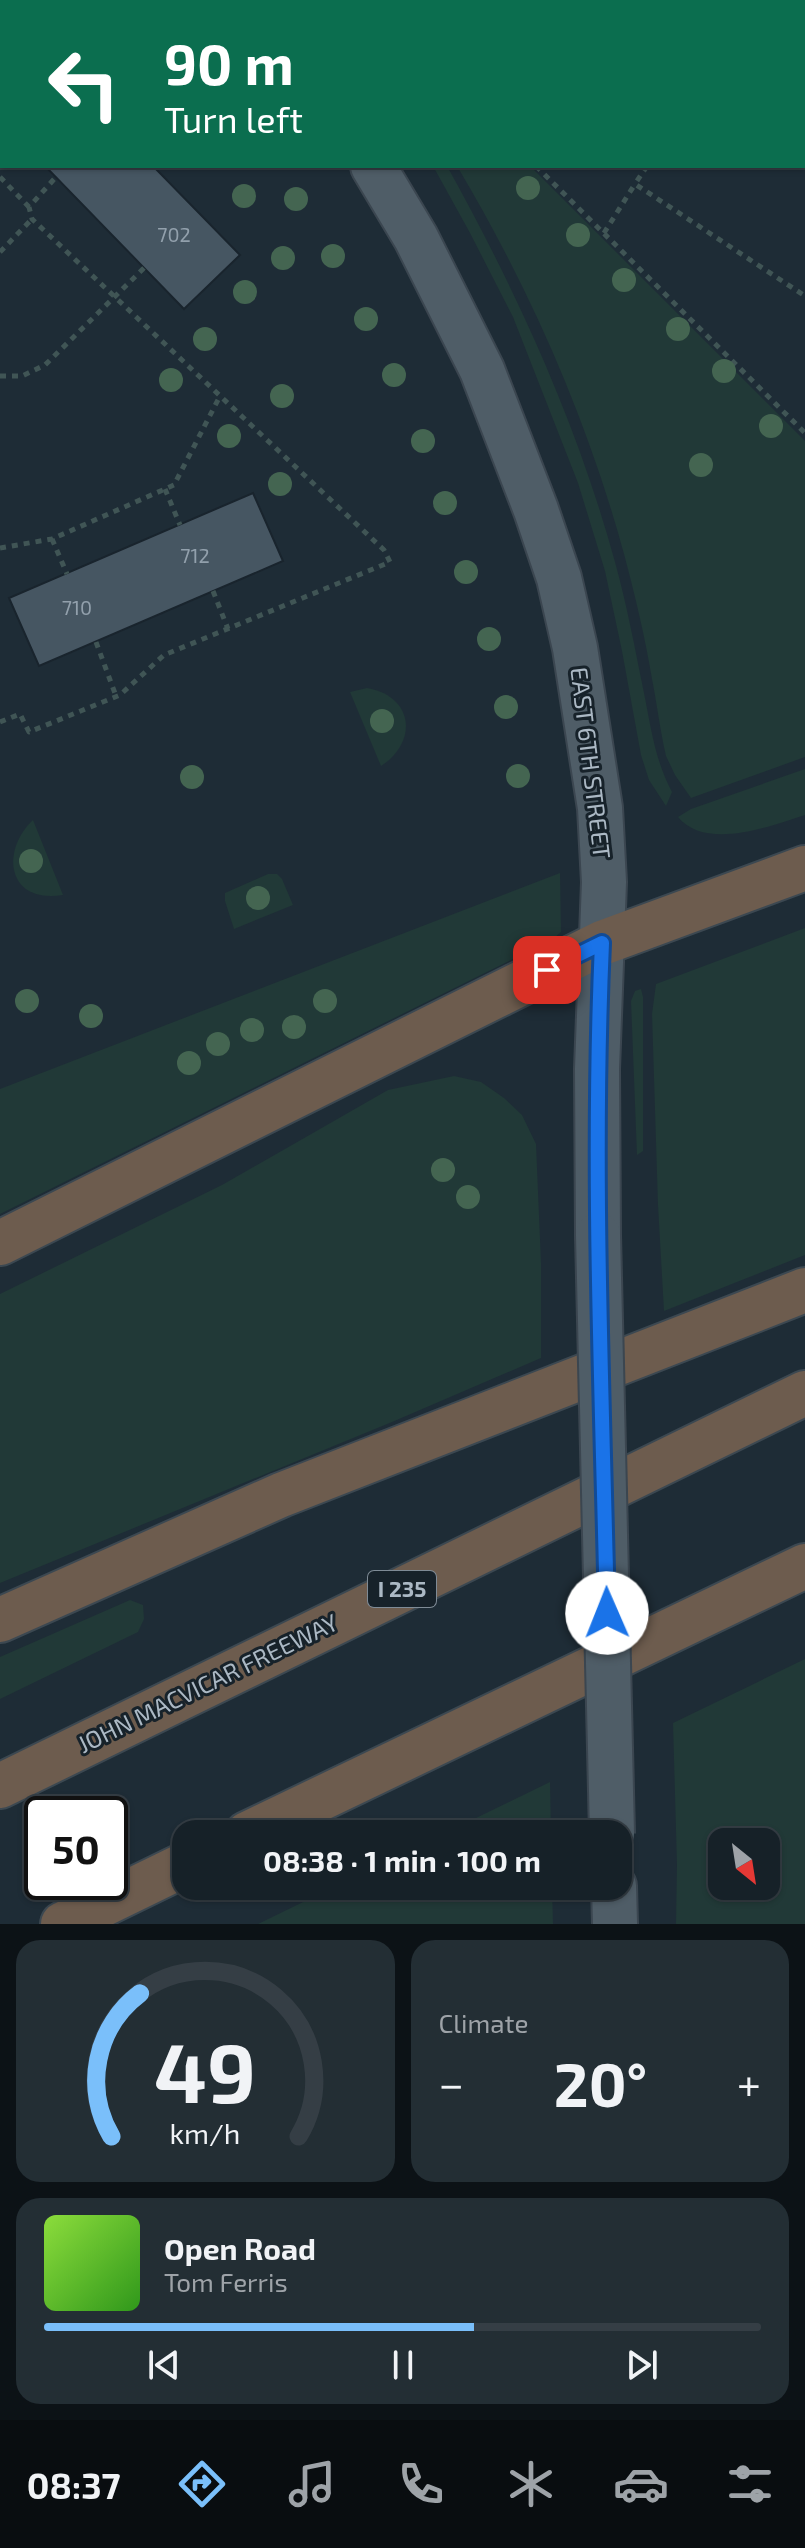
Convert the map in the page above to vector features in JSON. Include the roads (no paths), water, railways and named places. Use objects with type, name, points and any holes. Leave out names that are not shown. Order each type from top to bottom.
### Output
[{"type":"highway","points":[[0,1243],[602,943],[805,868]]},
{"type":"highway","points":[[0,1620],[281,1495],[805,1290]]},
{"type":"highway","name":"JOHN MACVICAR FREEWAY","points":[[0,1786],[805,1393]]},
{"type":"highway","points":[[276,1820],[805,1566]]},
{"type":"highway","points":[[63,1924],[172,1871]]},
{"type":"main road","name":"EAST 6TH STREET","points":[[374,168],[416,238],[482,370],[536,510],[559,578],[575,648],[600,808],[604,882],[597,1069],[598,1235],[612,1820]]}]
